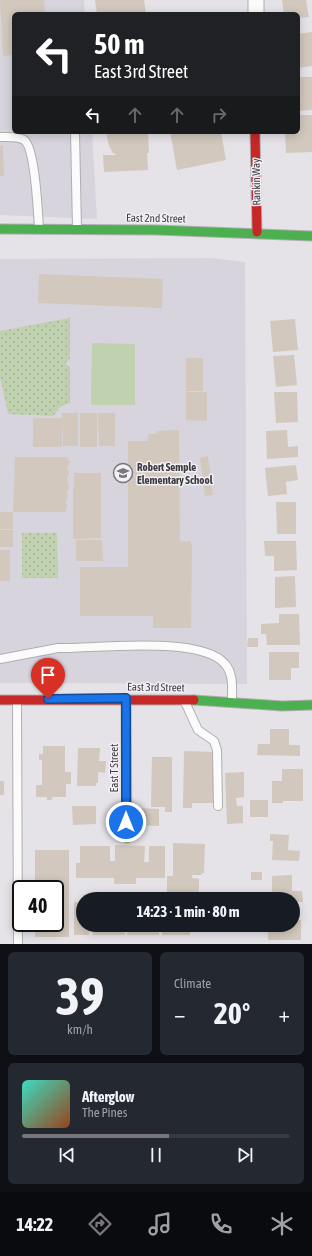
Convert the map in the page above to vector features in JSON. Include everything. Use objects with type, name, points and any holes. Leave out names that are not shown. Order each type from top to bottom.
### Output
[{"type":"street","points":[[256,0],[256,12]]},
{"type":"street","name":"Rankin Way","points":[[256,134],[258,232]]},
{"type":"street","name":"East 2nd Street","points":[[0,229],[77,228],[258,232],[312,236]]},
{"type":"street","name":"East 3rd Street","points":[[0,700],[126,698],[184,699],[282,706],[312,705]]},
{"type":"street","name":"East T Street","points":[[126,698],[127,838]]},
{"type":"lane","points":[[75,134],[77,228]]},
{"type":"lane","points":[[0,137],[19,138],[28,144],[33,168],[39,229]]},
{"type":"lane","points":[[0,660],[58,648],[173,646],[204,652],[222,660],[230,671],[232,703]]},
{"type":"lane","points":[[17,699],[18,944]]},
{"type":"lane","points":[[184,699],[198,730],[214,741],[217,750],[218,806]]},
{"type":"shaded area","points":[[0,0],[84,0],[85,12],[12,12],[12,134],[92,134],[97,219],[0,215]]},
{"type":"shaded area","name":"Robert Semple Elementary School","points":[[211,258],[245,262],[247,684],[0,683],[0,259]]},
{"type":"green space","points":[[70,318],[70,359],[66,362],[66,364],[70,367],[70,403],[61,406],[53,416],[8,414],[0,377],[0,331]]},
{"type":"green space","points":[[92,343],[135,344],[135,405],[91,405]]},
{"type":"green space","points":[[22,533],[57,533],[58,578],[22,578]]},
{"type":"building","points":[[0,0],[44,0],[45,12],[12,12],[12,55],[3,56]]},
{"type":"building","points":[[95,0],[144,0],[146,12],[97,12]]},
{"type":"building","points":[[282,0],[306,0],[309,17],[300,18],[300,12],[284,12]]},
{"type":"building","points":[[312,32],[312,66],[300,68],[300,34]]},
{"type":"building","points":[[300,77],[312,77],[312,110],[300,111]]},
{"type":"building","points":[[300,115],[312,115],[312,152],[286,153],[285,134],[300,134]]},
{"type":"building","points":[[106,134],[148,134],[148,170],[104,172],[103,155],[117,155],[113,153],[109,146]]},
{"type":"building","points":[[170,134],[221,134],[226,160],[177,170]]},
{"type":"building","points":[[0,146],[3,146],[4,176],[0,176]]},
{"type":"building","points":[[39,274],[163,279],[162,308],[38,303]]},
{"type":"building","points":[[295,319],[298,350],[273,352],[270,321]]},
{"type":"building","points":[[294,355],[297,385],[276,387],[273,356]]},
{"type":"building","points":[[186,358],[203,358],[203,391],[186,391]]},
{"type":"building","points":[[186,392],[207,392],[207,421],[186,420]]},
{"type":"building","points":[[274,392],[297,392],[298,422],[276,423]]},
{"type":"building","points":[[62,413],[78,413],[78,446],[63,446]]},
{"type":"building","points":[[80,413],[97,413],[97,447],[80,447]]},
{"type":"building","points":[[98,413],[115,413],[115,446],[99,446]]},
{"type":"building","points":[[33,418],[62,418],[62,447],[33,447]]},
{"type":"building","points":[[179,430],[180,542],[191,541],[192,545],[191,628],[153,628],[153,616],[80,616],[80,567],[128,567],[128,441],[148,441],[148,434],[156,434],[157,431]]},
{"type":"building","points":[[287,430],[288,447],[298,446],[298,457],[267,459],[266,431]]},
{"type":"building","points":[[208,456],[213,495],[205,496],[200,458]]},
{"type":"building","points":[[15,457],[67,457],[70,462],[67,468],[69,473],[67,479],[69,485],[68,491],[66,491],[68,496],[65,512],[13,512]]},
{"type":"building","points":[[296,465],[298,480],[286,482],[287,494],[268,496],[265,468]]},
{"type":"building","points":[[74,473],[101,473],[101,538],[73,539]]},
{"type":"building","points":[[276,502],[296,502],[296,534],[277,534]]},
{"type":"building","points":[[0,512],[13,512],[13,529],[0,529]]},
{"type":"building","points":[[0,530],[13,530],[13,547],[0,547]]},
{"type":"building","points":[[76,540],[102,540],[103,561],[76,561]]},
{"type":"building","points":[[264,541],[296,541],[297,570],[274,571],[274,556],[265,556]]},
{"type":"building","points":[[0,550],[10,550],[10,581],[0,581]]},
{"type":"building","points":[[295,576],[296,607],[275,608],[275,577]]},
{"type":"building","points":[[279,614],[299,614],[300,645],[267,645],[266,634],[261,634],[261,624],[279,623]]},
{"type":"building","points":[[248,638],[258,638],[258,647],[247,647]]},
{"type":"building","points":[[269,652],[299,652],[299,668],[291,668],[291,680],[269,680]]},
{"type":"building","points":[[270,729],[289,729],[289,745],[300,745],[300,756],[257,755],[258,744],[270,744]]},
{"type":"building","points":[[43,746],[65,746],[65,772],[71,772],[71,784],[66,784],[66,797],[52,797],[52,800],[47,800],[47,797],[36,797],[36,785],[42,785],[42,760],[39,760],[39,754],[43,754]]},
{"type":"building","points":[[78,748],[100,748],[99,761],[106,761],[105,773],[98,772],[98,783],[96,783],[96,786],[77,786]]},
{"type":"building","points":[[184,751],[216,752],[215,803],[192,803],[192,808],[183,808]]},
{"type":"building","points":[[152,757],[172,757],[172,812],[165,812],[165,807],[151,807]]},
{"type":"building","points":[[282,769],[303,769],[303,801],[283,801],[283,803],[272,803],[272,781],[282,781]]},
{"type":"building","points":[[244,772],[244,797],[236,798],[237,806],[243,806],[243,823],[227,824],[225,773]]},
{"type":"building","points":[[0,781],[4,781],[4,795],[0,795]]},
{"type":"building","points":[[250,800],[268,800],[268,817],[250,817]]},
{"type":"building","points":[[72,806],[96,806],[96,824],[73,825]]},
{"type":"building","points":[[137,808],[159,809],[159,826],[136,825]]},
{"type":"building","points":[[270,834],[289,835],[288,850],[300,851],[299,861],[272,860],[273,841],[270,841]]},
{"type":"building","points":[[173,843],[205,844],[204,873],[201,875],[192,875],[192,878],[199,879],[199,892],[167,892],[167,876],[173,876]]},
{"type":"building","points":[[115,845],[145,846],[144,862],[149,862],[149,846],[165,846],[165,878],[136,878],[136,884],[114,884],[114,878],[76,878],[76,863],[80,863],[80,846],[110,846],[110,861],[115,861]]},
{"type":"building","points":[[35,850],[69,850],[69,937],[35,937],[35,932],[64,932],[64,880],[35,880]]},
{"type":"building","points":[[251,872],[262,872],[262,880],[251,880]]},
{"type":"building","points":[[292,875],[292,891],[302,891],[303,902],[300,902],[300,892],[272,892],[272,876]]},
{"type":"building","points":[[74,902],[76,902],[76,932],[89,932],[89,935],[74,935]]},
{"type":"building","points":[[301,920],[301,940],[268,940],[268,932],[300,932]]},
{"type":"building","points":[[93,932],[125,932],[125,935],[93,935]]},
{"type":"building","points":[[127,932],[159,932],[159,935],[127,935]]},
{"type":"building","points":[[162,932],[190,932],[190,935],[162,935]]},
{"type":"traffic: fast","points":[[0,229],[156,230],[312,236]]},
{"type":"traffic: fast","points":[[126,699],[127,838]]},
{"type":"traffic: fast","points":[[194,700],[282,706],[312,705]]},
{"type":"traffic: jam","points":[[255,134],[257,232]]},
{"type":"traffic: jam","points":[[0,700],[194,700]]},
{"type":"place","name":"Robert Semple Elementary School","points":[[123,473]]},
{"type":"route","points":[[48,699],[126,698],[126,822]]}]
